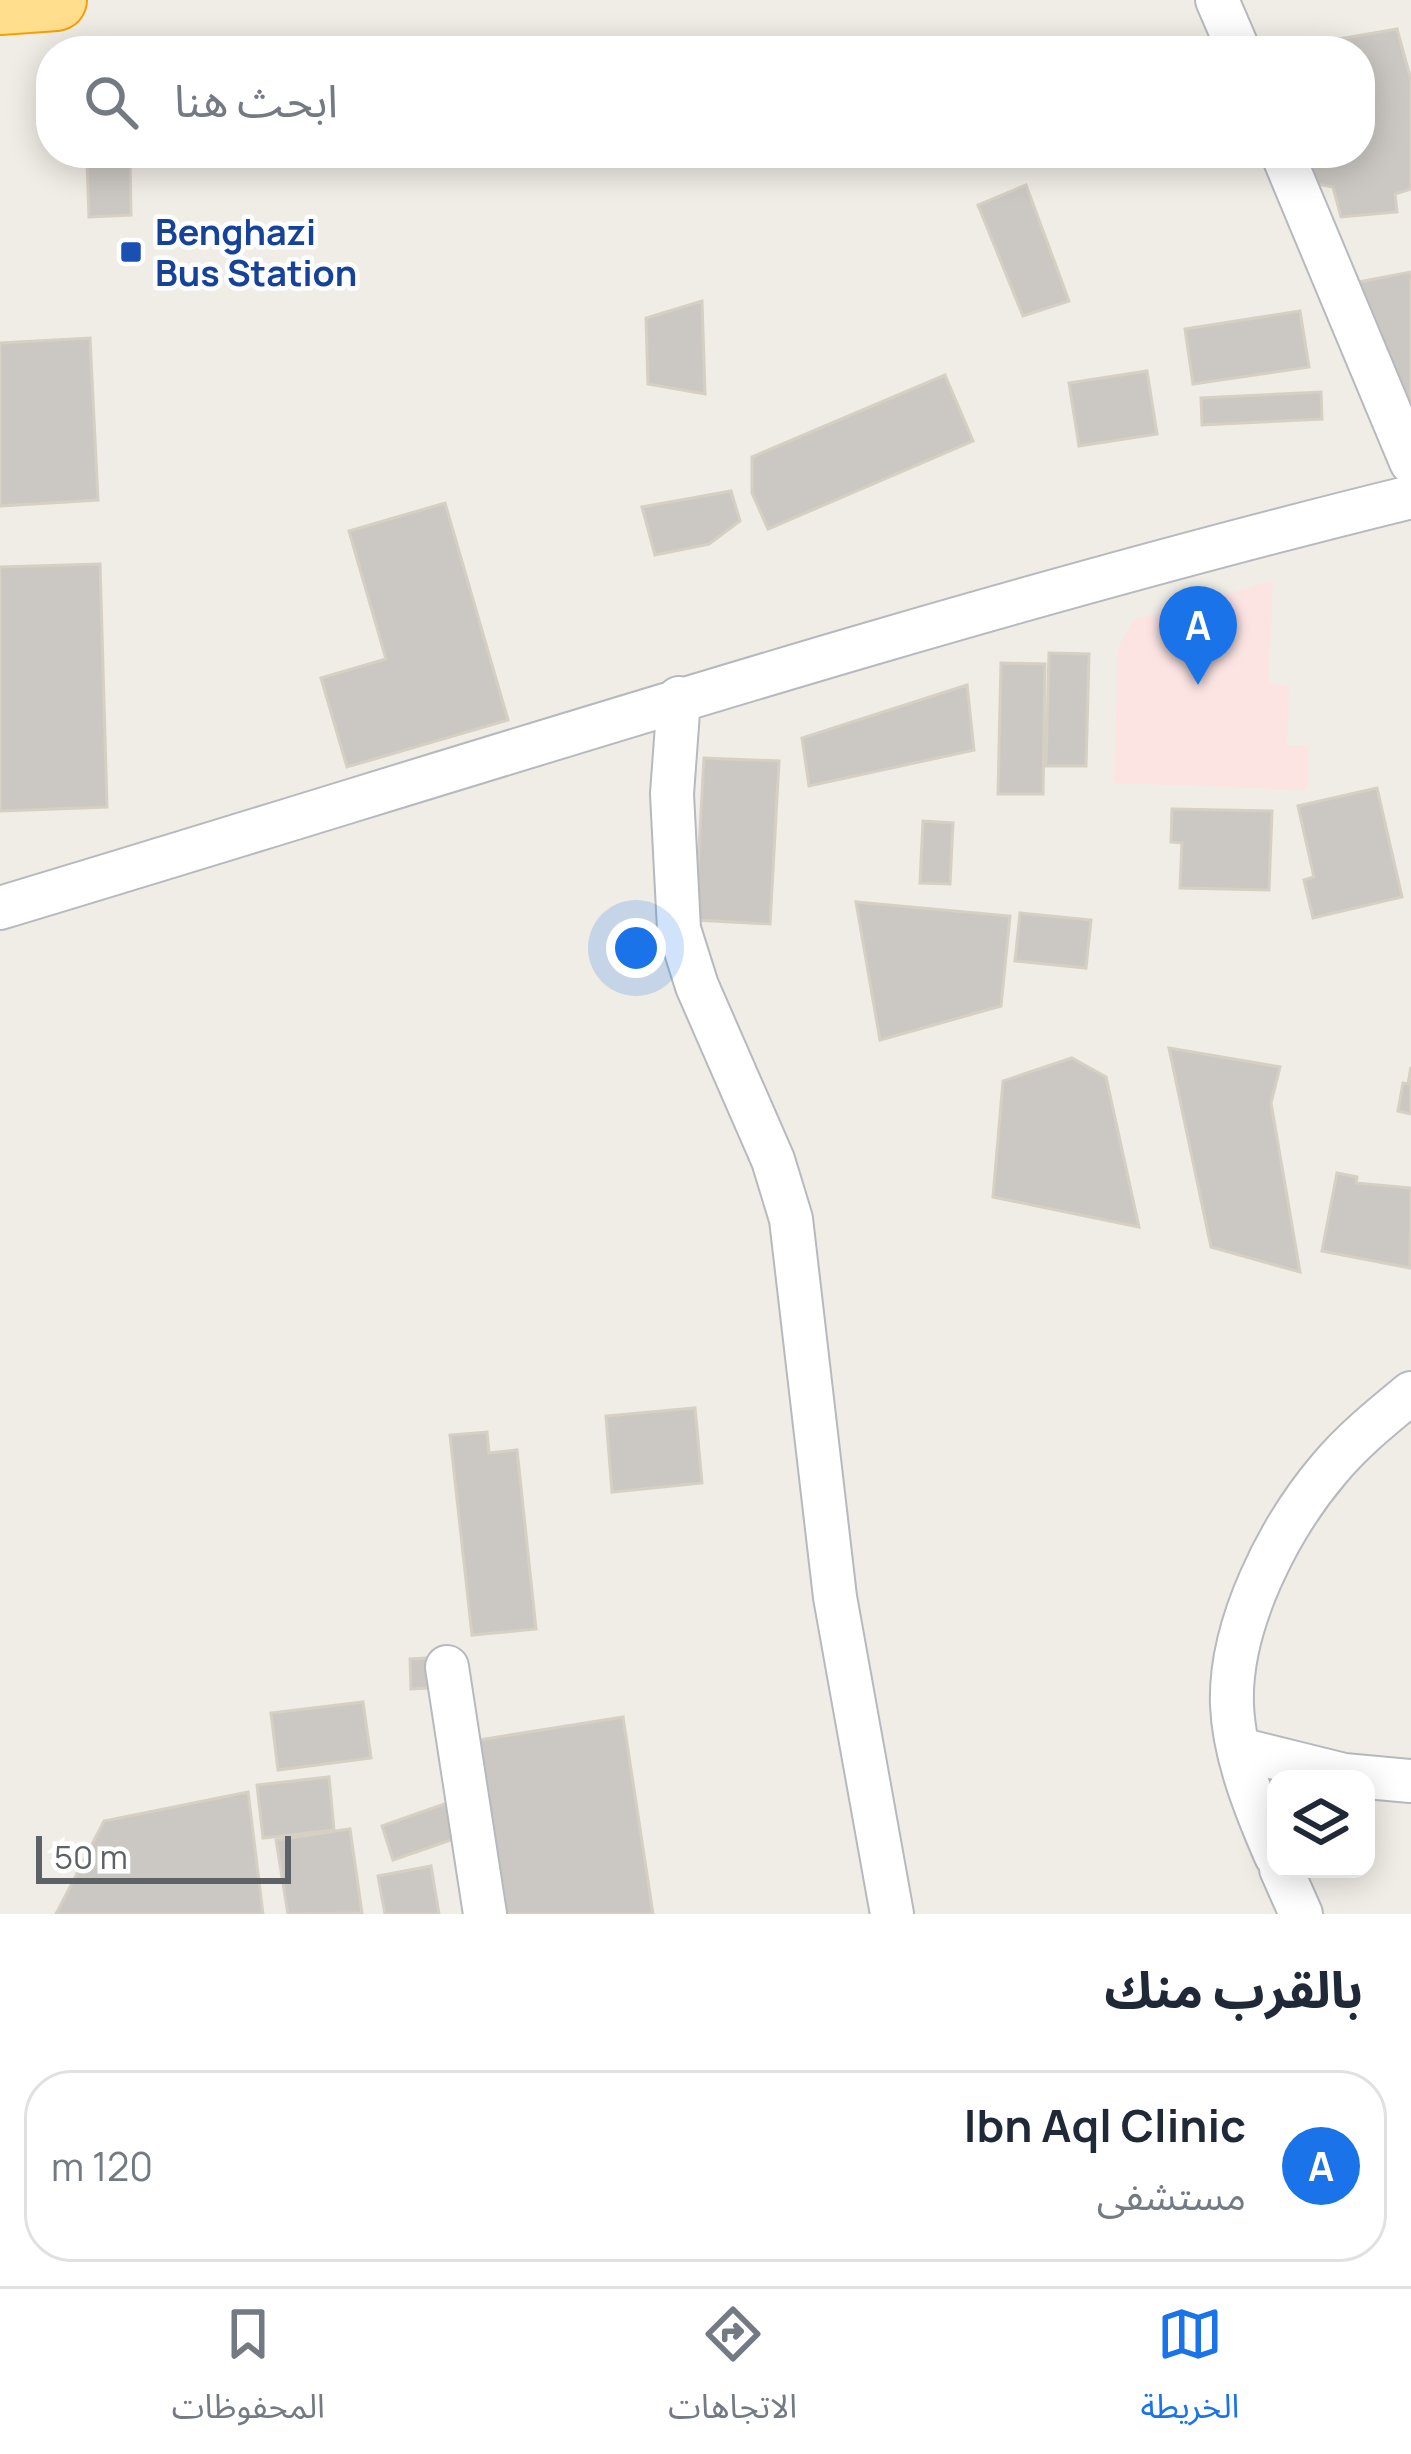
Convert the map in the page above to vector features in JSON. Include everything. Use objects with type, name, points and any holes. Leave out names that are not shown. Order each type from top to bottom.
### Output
[{"type":"highway","points":[[0,4],[56,0]]},
{"type":"street","points":[[1217,0],[1233,36]]},
{"type":"street","points":[[1288,168],[1411,462]]},
{"type":"street","points":[[0,908],[679,698],[1228,542],[1411,497]]},
{"type":"street","points":[[679,698],[672,794],[680,929],[697,986],[773,1160],[791,1219],[835,1597],[892,1914]]},
{"type":"street","points":[[1267,1835],[1239,1749],[1232,1707],[1234,1660],[1257,1584],[1326,1472],[1359,1436],[1411,1393]]},
{"type":"street","points":[[447,1667],[485,1914]]},
{"type":"street","points":[[1239,1749],[1344,1775],[1411,1781]]},
{"type":"street","points":[[1285,1878],[1301,1914]]},
{"type":"shaded area","points":[[1273,581],[1269,684],[1290,686],[1287,745],[1308,746],[1307,790],[1114,783],[1118,648],[1133,620]]},
{"type":"building","points":[[1397,29],[1411,80],[1411,189],[1395,194],[1397,212],[1341,217],[1333,187],[1306,182],[1302,168],[1375,168],[1375,36],[1356,36]]},
{"type":"building","points":[[87,168],[130,168],[131,215],[89,217]]},
{"type":"building","points":[[1026,185],[1069,301],[1023,316],[978,205]]},
{"type":"building","points":[[1411,272],[1411,431],[1406,431],[1359,282]]},
{"type":"building","points":[[702,301],[705,394],[648,384],[646,318]]},
{"type":"building","points":[[1300,311],[1309,367],[1193,384],[1185,329]]},
{"type":"building","points":[[90,338],[98,500],[0,506],[0,343]]},
{"type":"building","points":[[1147,371],[1157,434],[1079,446],[1069,383]]},
{"type":"building","points":[[945,375],[973,441],[768,529],[752,493],[752,457]]},
{"type":"building","points":[[1321,392],[1322,419],[1202,425],[1201,398]]},
{"type":"building","points":[[731,491],[740,521],[709,544],[655,555],[642,507]]},
{"type":"building","points":[[445,503],[508,720],[347,767],[321,678],[386,659],[349,531]]},
{"type":"building","points":[[100,564],[107,807],[0,811],[0,567]]},
{"type":"building","points":[[1049,653],[1089,654],[1086,766],[1046,766]]},
{"type":"building","points":[[1001,663],[1045,664],[1043,794],[998,794]]},
{"type":"building","points":[[967,685],[974,750],[809,786],[802,738]]},
{"type":"building","points":[[704,758],[779,761],[770,924],[695,920]]},
{"type":"building","points":[[1377,788],[1402,897],[1313,918],[1304,880],[1314,877],[1298,806]]},
{"type":"building","points":[[1172,809],[1272,811],[1269,890],[1180,888],[1182,843],[1171,842]]},
{"type":"building","points":[[923,821],[953,823],[950,884],[920,883]]},
{"type":"building","points":[[856,902],[1010,916],[1001,1006],[880,1040]]},
{"type":"building","points":[[1020,913],[1091,920],[1086,968],[1015,961]]},
{"type":"building","points":[[1169,1048],[1280,1067],[1271,1103],[1300,1272],[1211,1247]]},
{"type":"building","points":[[1072,1058],[1106,1077],[1139,1227],[993,1197],[1003,1081]]},
{"type":"building","points":[[1411,1067],[1411,1114],[1398,1111]]},
{"type":"building","points":[[1337,1173],[1357,1177],[1356,1183],[1411,1188],[1410,1268],[1322,1251]]},
{"type":"building","points":[[695,1408],[702,1483],[612,1492],[606,1416]]},
{"type":"building","points":[[487,1432],[489,1453],[517,1450],[536,1629],[472,1635],[450,1435]]},
{"type":"building","points":[[426,1658],[428,1688],[411,1689],[410,1659]]},
{"type":"building","points":[[363,1702],[371,1758],[278,1770],[271,1713]]},
{"type":"building","points":[[623,1717],[653,1914],[506,1914],[479,1740]]},
{"type":"building","points":[[329,1777],[334,1830],[263,1838],[257,1785]]},
{"type":"building","points":[[248,1792],[263,1914],[56,1914],[104,1821]]},
{"type":"building","points":[[453,1801],[465,1835],[393,1860],[382,1826]]},
{"type":"building","points":[[350,1829],[362,1913],[288,1914],[276,1840]]},
{"type":"building","points":[[431,1866],[439,1914],[385,1914],[378,1876]]},
{"type":"place","name":"Benghazi Bus Station","points":[[131,252]]},
{"type":"place","name":"Ibn Aql Clinic","points":[[1198,685]]}]
